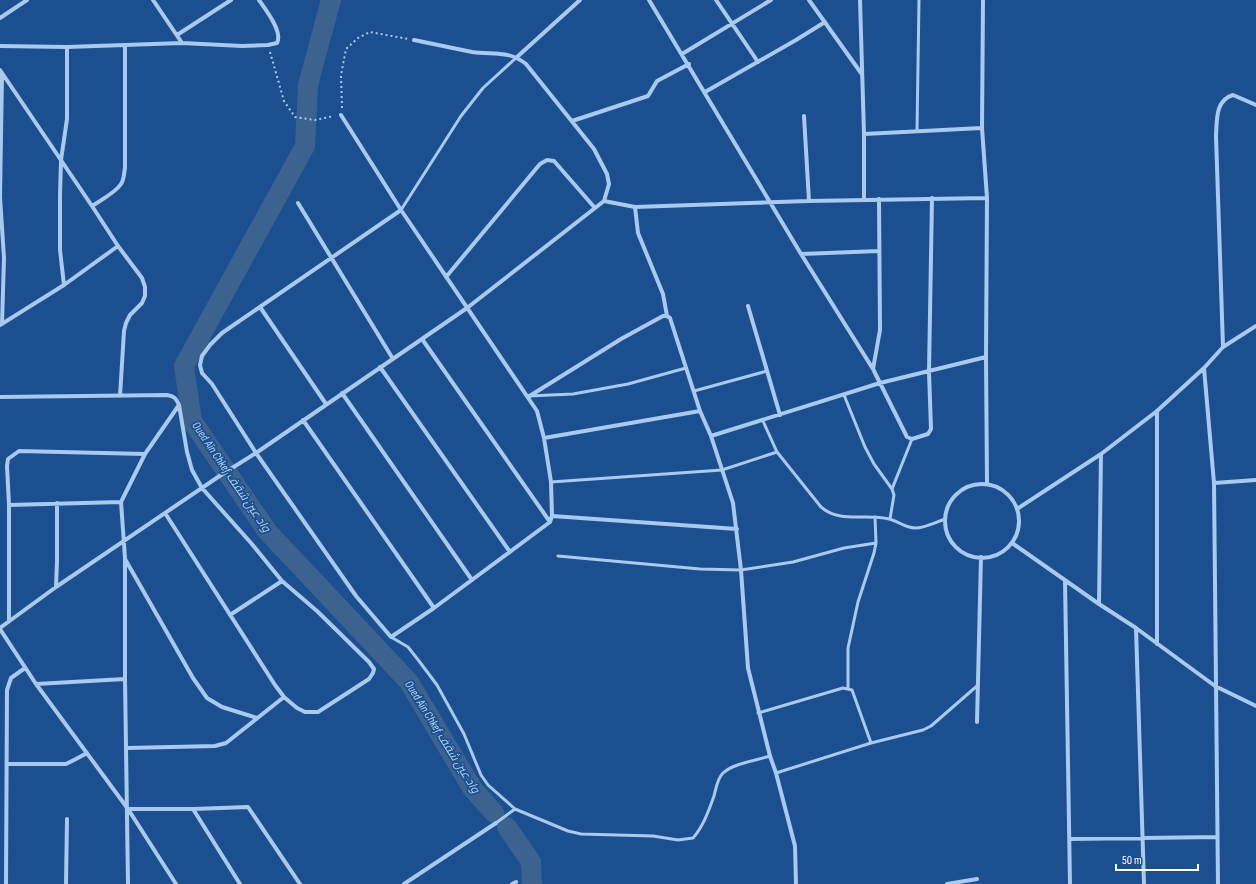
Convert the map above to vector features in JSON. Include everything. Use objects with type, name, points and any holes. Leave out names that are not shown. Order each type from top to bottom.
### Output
[{"type":"street","points":[[0,18],[26,0]]},
{"type":"street","points":[[153,0],[182,43]]},
{"type":"street","points":[[177,35],[231,0]]},
{"type":"street","points":[[0,46],[67,47],[182,43],[242,46],[268,45],[277,43],[279,40],[279,34],[270,16],[259,0]]},
{"type":"street","points":[[517,57],[580,0]]},
{"type":"street","points":[[649,0],[873,369],[907,437],[912,439],[928,434],[931,429],[929,372],[932,198]]},
{"type":"street","points":[[716,0],[758,62]]},
{"type":"street","points":[[682,54],[771,0]]},
{"type":"street","points":[[809,0],[862,74]]},
{"type":"street","points":[[860,0],[864,134],[864,200]]},
{"type":"street","points":[[983,0],[982,128],[987,198],[986,357],[988,484]]},
{"type":"street","points":[[705,92],[825,22]]},
{"type":"street","points":[[176,884],[128,809],[36,684],[0,628],[123,541],[256,453],[467,308],[604,201],[609,184],[607,174],[594,149],[526,64],[517,57],[475,52],[414,40]]},
{"type":"street","points":[[92,206],[117,189],[123,179],[125,168],[125,46]]},
{"type":"street","points":[[64,285],[60,250],[60,195],[61,160],[68,119],[67,47]]},
{"type":"street","points":[[572,121],[648,96],[657,81],[689,64]]},
{"type":"street","points":[[1,72],[118,246],[142,278],[145,287],[145,296],[142,303],[130,315],[124,331],[120,396]]},
{"type":"street","points":[[1,72],[0,197],[4,258],[1,325]]},
{"type":"street","points":[[1224,347],[1216,136],[1217,116],[1219,108],[1226,99],[1233,95],[1256,105]]},
{"type":"street","points":[[341,115],[401,210],[537,411],[544,438],[551,482],[552,516],[550,522],[434,608],[391,637],[356,596],[256,453],[212,384],[202,373],[200,365],[202,356],[222,333],[401,210]]},
{"type":"street","points":[[804,116],[809,201]]},
{"type":"street","points":[[864,134],[982,128]]},
{"type":"street","points":[[446,277],[540,164],[547,160],[554,161],[595,208]]},
{"type":"street","points":[[604,201],[635,207],[879,199],[987,198]]},
{"type":"street","points":[[873,369],[880,330],[879,199]]},
{"type":"street","points":[[298,203],[393,359]]},
{"type":"street","points":[[635,207],[638,233],[663,294],[667,316],[670,318],[700,411],[711,436],[733,503],[741,570],[748,668],[758,713],[776,773],[795,846],[796,884]]},
{"type":"street","points":[[1,325],[64,285],[118,246]]},
{"type":"street","points":[[802,254],[879,251]]},
{"type":"street","points":[[748,306],[780,415]]},
{"type":"street","points":[[260,307],[326,404]]},
{"type":"street","points":[[528,397],[621,339],[663,316],[667,316]]},
{"type":"street","points":[[1017,509],[1101,454],[1157,411],[1204,368],[1224,347],[1256,326]]},
{"type":"street","points":[[422,339],[550,522]]},
{"type":"street","points":[[711,436],[763,421],[880,383],[986,357]]},
{"type":"street","points":[[380,367],[510,552]]},
{"type":"street","points":[[1204,368],[1214,483],[1218,884]]},
{"type":"street","points":[[342,393],[472,580]]},
{"type":"street","points":[[0,397],[167,395],[176,398],[179,405],[186,452],[192,470],[202,488],[282,580],[370,662],[374,669],[369,679],[318,712],[305,712],[297,708],[284,697],[165,513]]},
{"type":"street","points":[[128,884],[125,558],[121,502],[146,454],[179,405]]},
{"type":"street","points":[[544,438],[700,411]]},
{"type":"street","points":[[1157,411],[1158,644]]},
{"type":"street","points":[[303,420],[434,608]]},
{"type":"street","points":[[9,621],[8,459],[19,450],[146,454]]},
{"type":"street","points":[[1099,604],[1101,454]]},
{"type":"street","points":[[1214,483],[1256,480]]},
{"type":"street","points":[[988,484],[996,487],[1007,494],[1017,509],[1019,517],[1018,526],[1016,535],[1012,542],[998,554],[989,557],[968,555],[953,544],[947,532],[945,519],[948,506],[958,492],[970,486],[988,484]]},
{"type":"street","points":[[9,505],[121,502]]},
{"type":"street","points":[[56,587],[57,504]]},
{"type":"street","points":[[552,516],[737,529]]},
{"type":"street","points":[[1012,542],[1065,581],[1136,628],[1215,686],[1256,706]]},
{"type":"street","points":[[976,722],[981,557]]},
{"type":"street","points":[[125,558],[193,678],[207,698],[222,707],[257,718]]},
{"type":"street","points":[[230,615],[282,580]]},
{"type":"street","points":[[1065,581],[1070,884]]},
{"type":"street","points":[[1136,628],[1144,884]]},
{"type":"street","points":[[6,884],[8,764],[7,690],[11,678],[25,668]]},
{"type":"street","points":[[36,684],[125,679]]},
{"type":"street","points":[[127,748],[215,746],[226,743],[284,697]]},
{"type":"street","points":[[8,764],[66,764],[87,753]]},
{"type":"street","points":[[128,809],[248,807],[300,884]]},
{"type":"street","points":[[193,809],[240,884]]},
{"type":"street","points":[[66,819],[66,884]]},
{"type":"street","points":[[404,884],[496,823]]},
{"type":"street","points":[[1070,839],[1217,837]]},
{"type":"street","points":[[946,884],[977,878]]},
{"type":"lane","points":[[917,131],[919,0]]},
{"type":"lane","points":[[401,210],[461,116],[483,88],[517,57]]},
{"type":"lane","points":[[528,397],[573,394],[628,384],[686,368]]},
{"type":"lane","points":[[694,391],[768,371]]},
{"type":"lane","points":[[844,395],[865,447],[874,464],[892,489],[894,495],[890,519]]},
{"type":"lane","points":[[763,421],[777,452],[821,507],[827,512],[838,517],[875,517],[890,519],[909,528],[917,528],[945,519]]},
{"type":"lane","points":[[892,489],[912,439]]},
{"type":"lane","points":[[551,482],[722,470],[777,452]]},
{"type":"lane","points":[[848,688],[848,648],[858,602],[874,553],[876,543],[875,517]]},
{"type":"lane","points":[[558,556],[700,569],[741,570],[793,562],[844,548],[876,543]]},
{"type":"lane","points":[[391,637],[408,647],[437,685],[464,734],[481,775],[488,785],[515,808],[568,831],[581,834],[653,836],[686,840],[693,838],[698,832],[723,773],[732,768],[770,756]]},
{"type":"lane","points":[[776,773],[871,743],[923,730],[932,726],[977,686]]},
{"type":"lane","points":[[758,713],[843,688],[848,688],[852,690],[871,743]]},
{"type":"lane","points":[[496,823],[515,808]]},
{"type":"path","points":[[268,45],[284,101],[295,117],[315,120],[341,115],[341,75],[346,49],[358,38],[370,32],[414,40]]},
{"type":"waterway","name":"Oued Aïn Chkef واد عين شقف","points":[[331,0],[308,85],[305,146],[184,366],[192,421],[267,531],[409,682],[472,788],[494,813]]},
{"type":"waterway","name":"Oued Aïn Chkef واد عين شقف","points":[[507,827],[531,862],[532,884]]}]
